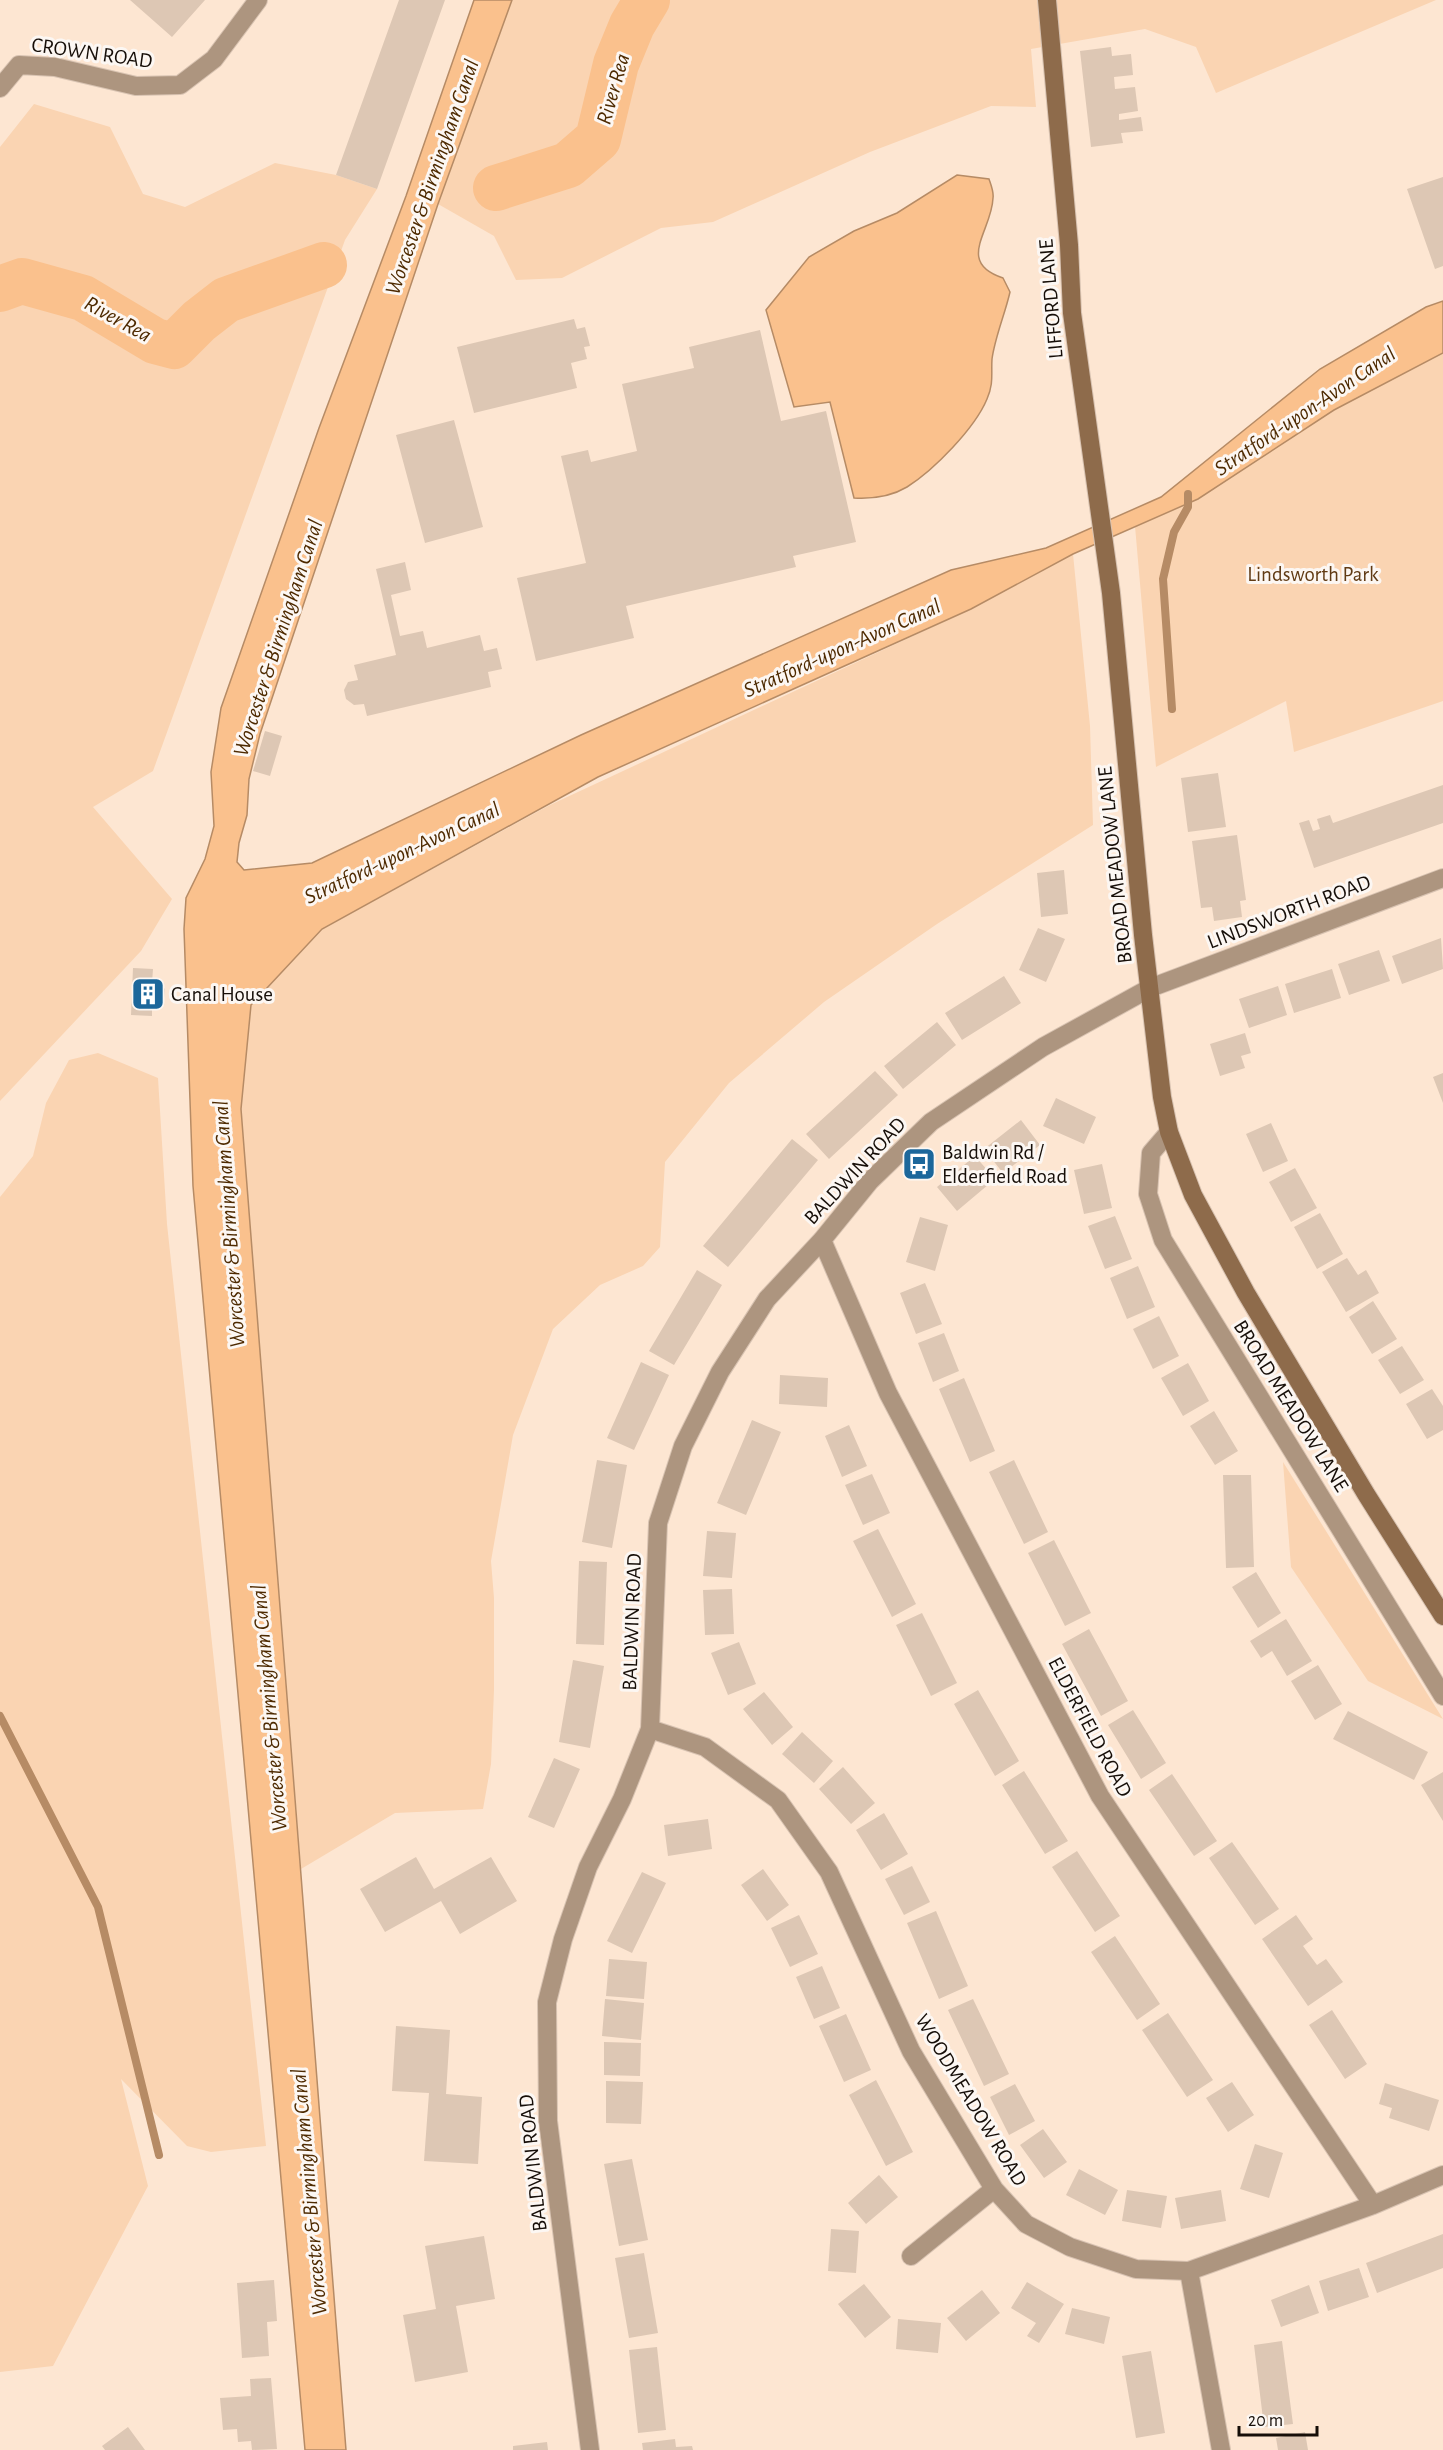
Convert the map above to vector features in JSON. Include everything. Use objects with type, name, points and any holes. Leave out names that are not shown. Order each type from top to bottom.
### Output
[{"type":"street","name":"CROWN ROAD","points":[[0,88],[19,65],[55,67],[136,86],[180,85],[214,59],[258,0]]},
{"type":"street","name":"LIFFORD LANE","points":[[1047,0],[1069,245],[1072,313],[1111,592]]},
{"type":"street","name":"BROAD MEADOW LANE","points":[[1111,592],[1150,988],[1161,1088],[1169,1132],[1193,1195],[1246,1293],[1365,1494],[1443,1616]]},
{"type":"street","name":"LINDSWORTH ROAD","points":[[1150,988],[1443,878]]},
{"type":"street","name":"BALDWIN ROAD","points":[[590,2450],[548,2121],[547,2002],[563,1939],[588,1867],[622,1799],[650,1729],[658,1523],[683,1446],[720,1372],[767,1299],[822,1240],[870,1181],[931,1122],[1043,1047],[1150,988]]},
{"type":"street","name":"BROAD MEADOW LANE","points":[[1169,1132],[1151,1153],[1148,1194],[1162,1240],[1443,1696]]},
{"type":"street","name":"ELDERFIELD ROAD","points":[[822,1240],[888,1393],[1100,1796],[1373,2205]]},
{"type":"street","name":"WOODMEADOW ROAD","points":[[650,1729],[705,1747],[777,1800],[829,1872],[911,2051],[994,2189],[1026,2224],[1070,2247],[1136,2270],[1189,2271],[1373,2205],[1443,2175]]},
{"type":"street","points":[[911,2256],[994,2189]]},
{"type":"street","points":[[1189,2271],[1221,2450]]},
{"type":"green space","points":[[512,0],[1436,0],[1216,93],[1196,47],[1145,29],[1031,49],[1036,107],[991,106],[870,152],[713,222],[661,228],[562,278],[516,280],[494,236],[438,204]]},
{"type":"green space","points":[[34,104],[110,127],[143,194],[185,207],[275,163],[336,175],[377,189],[345,240],[153,771],[93,807],[172,899],[141,951],[0,1101],[0,147]]},
{"type":"green space","name":"Lindsworth Park","points":[[1443,353],[1443,701],[1294,752],[1286,701],[1156,767],[1135,526],[1334,410]]},
{"type":"green space","points":[[1073,554],[1090,726],[1093,825],[937,924],[824,1002],[729,1083],[665,1162],[660,1247],[643,1266],[600,1285],[553,1329],[513,1435],[491,1561],[494,1598],[494,1690],[491,1764],[483,1809],[395,1813],[301,1869],[241,1109],[251,1005],[322,929],[550,805],[971,609]]},
{"type":"green space","points":[[98,1053],[158,1078],[167,1224],[266,2146],[211,2152],[187,2146],[121,2079],[148,2186],[53,2366],[0,2372],[0,1197],[33,1156],[46,1103],[69,1060]]},
{"type":"green space","points":[[1283,1462],[1443,1719],[1368,1681],[1291,1567]]},
{"type":"water","points":[[474,0],[512,0],[438,204],[260,734],[249,779],[247,815],[239,843],[237,862],[244,870],[312,863],[581,735],[951,570],[1046,548],[1161,497],[1320,369],[1426,307],[1443,301],[1443,353],[1334,410],[1198,499],[1073,554],[971,609],[598,777],[322,929],[251,1005],[241,1109],[346,2450],[305,2450],[193,1186],[184,929],[186,898],[205,859],[214,826],[211,772],[221,708],[319,428],[406,196]]},
{"type":"water","points":[[957,175],[989,179],[993,198],[978,254],[981,263],[989,271],[1003,278],[1010,292],[993,351],[989,393],[981,410],[964,435],[918,480],[888,495],[854,498],[830,402],[794,407],[766,310],[809,257],[854,231],[897,213]]},
{"type":"building","points":[[130,0],[205,0],[172,37]]},
{"type":"building","points":[[399,0],[445,0],[377,189],[336,175]]},
{"type":"building","points":[[1111,47],[1112,56],[1131,54],[1133,75],[1114,77],[1115,89],[1135,87],[1138,111],[1119,114],[1119,120],[1141,117],[1143,131],[1121,133],[1123,143],[1091,147],[1080,51]]},
{"type":"building","points":[[1443,177],[1443,266],[1435,269],[1407,189]]},
{"type":"building","points":[[574,319],[577,329],[585,327],[590,346],[584,347],[587,359],[571,363],[577,388],[474,413],[457,347]]},
{"type":"building","points":[[760,330],[781,421],[826,411],[856,542],[793,556],[796,567],[626,606],[634,638],[536,661],[517,578],[586,563],[561,456],[588,450],[591,462],[637,451],[622,384],[694,368],[689,347]]},
{"type":"building","points":[[454,420],[483,527],[425,543],[396,435]]},
{"type":"building","points":[[405,562],[411,590],[391,595],[400,636],[423,631],[427,648],[480,635],[484,651],[497,648],[502,669],[488,672],[491,687],[367,716],[364,704],[354,705],[346,699],[344,690],[348,682],[358,680],[354,665],[396,655],[376,569]]},
{"type":"building","points":[[265,731],[282,736],[270,776],[253,771]]},
{"type":"building","points":[[1218,773],[1226,827],[1188,832],[1181,778]]},
{"type":"building","points":[[1443,785],[1443,823],[1314,868],[1299,823],[1309,820],[1313,831],[1320,829],[1317,819],[1330,815],[1333,823]]},
{"type":"building","points":[[1237,835],[1246,900],[1240,901],[1242,917],[1214,921],[1212,907],[1201,908],[1192,841]]},
{"type":"building","points":[[1064,870],[1068,914],[1041,917],[1037,873]]},
{"type":"building","points":[[1038,928],[1065,939],[1046,982],[1019,970]]},
{"type":"building","points":[[1441,938],[1443,969],[1402,984],[1392,956]]},
{"type":"building","points":[[1379,950],[1390,981],[1349,995],[1338,964]]},
{"type":"building","name":"Canal House","points":[[133,968],[153,969],[152,983],[160,984],[165,989],[164,998],[158,1004],[152,1003],[152,1016],[131,1015]]},
{"type":"building","points":[[1332,969],[1341,998],[1294,1013],[1285,984]]},
{"type":"building","points":[[1004,976],[1021,1003],[962,1040],[945,1013]]},
{"type":"building","points":[[1278,986],[1287,1015],[1249,1028],[1239,999]]},
{"type":"building","points":[[937,1022],[956,1045],[903,1089],[884,1066]]},
{"type":"building","points":[[1245,1033],[1251,1053],[1241,1056],[1245,1068],[1220,1076],[1210,1044]]},
{"type":"building","points":[[875,1071],[898,1095],[829,1159],[806,1134]]},
{"type":"building","points":[[1443,1073],[1443,1103],[1433,1077]]},
{"type":"building","points":[[1056,1098],[1096,1117],[1084,1144],[1043,1126]]},
{"type":"building","points":[[1021,1120],[1040,1145],[1003,1173],[984,1149]]},
{"type":"building","points":[[1271,1123],[1288,1161],[1263,1172],[1246,1134]]},
{"type":"building","points":[[792,1139],[818,1160],[728,1267],[703,1246]]},
{"type":"building","points":[[975,1156],[995,1179],[957,1211],[937,1187]]},
{"type":"building","points":[[1102,1164],[1112,1208],[1084,1214],[1074,1170]]},
{"type":"building","points":[[1295,1168],[1317,1208],[1291,1222],[1269,1182]]},
{"type":"building","points":[[1320,1213],[1343,1254],[1317,1269],[1294,1227]]},
{"type":"building","points":[[1115,1216],[1132,1259],[1105,1269],[1088,1226]]},
{"type":"building","points":[[920,1217],[948,1225],[935,1271],[906,1262]]},
{"type":"building","points":[[1347,1258],[1358,1275],[1366,1270],[1379,1293],[1346,1312],[1322,1272]]},
{"type":"building","points":[[1138,1266],[1155,1307],[1127,1319],[1110,1278]]},
{"type":"building","points":[[697,1270],[722,1285],[674,1365],[649,1351]]},
{"type":"building","points":[[925,1283],[942,1324],[916,1334],[900,1293]]},
{"type":"building","points":[[1373,1301],[1397,1339],[1372,1354],[1349,1317]]},
{"type":"building","points":[[1159,1316],[1179,1356],[1153,1369],[1133,1329]]},
{"type":"building","points":[[944,1333],[959,1371],[933,1382],[918,1343]]},
{"type":"building","points":[[1402,1346],[1424,1380],[1400,1394],[1378,1360]]},
{"type":"building","points":[[641,1362],[669,1375],[634,1450],[607,1438]]},
{"type":"building","points":[[1188,1363],[1209,1401],[1183,1416],[1161,1378]]},
{"type":"building","points":[[780,1375],[828,1378],[827,1407],[779,1404]]},
{"type":"building","points":[[964,1378],[995,1451],[970,1462],[939,1389]]},
{"type":"building","points":[[1432,1389],[1443,1406],[1443,1430],[1427,1439],[1406,1404]]},
{"type":"building","points":[[1214,1411],[1238,1451],[1215,1465],[1190,1426]]},
{"type":"building","points":[[752,1420],[781,1432],[746,1515],[717,1503]]},
{"type":"building","points":[[849,1425],[867,1466],[842,1477],[825,1436]]},
{"type":"building","points":[[597,1460],[627,1465],[612,1548],[582,1542]]},
{"type":"building","points":[[1014,1460],[1048,1532],[1024,1544],[989,1472]]},
{"type":"building","points":[[872,1474],[890,1513],[863,1525],[845,1485]]},
{"type":"building","points":[[1223,1475],[1251,1475],[1254,1567],[1226,1568]]},
{"type":"building","points":[[878,1529],[916,1604],[892,1617],[853,1541]]},
{"type":"building","points":[[707,1531],[736,1533],[732,1578],[703,1576]]},
{"type":"building","points":[[1054,1540],[1091,1613],[1065,1626],[1028,1553]]},
{"type":"building","points":[[579,1561],[607,1562],[604,1645],[576,1644]]},
{"type":"building","points":[[1256,1572],[1281,1613],[1258,1628],[1232,1587]]},
{"type":"building","points":[[732,1589],[734,1634],[705,1635],[703,1590]]},
{"type":"building","points":[[922,1613],[957,1683],[931,1696],[896,1625]]},
{"type":"building","points":[[1286,1619],[1312,1661],[1287,1676],[1272,1651],[1261,1658],[1250,1641]]},
{"type":"building","points":[[1089,1629],[1128,1701],[1101,1716],[1062,1644]]},
{"type":"building","points":[[739,1642],[756,1684],[728,1695],[711,1653]]},
{"type":"building","points":[[573,1660],[604,1666],[590,1748],[559,1742]]},
{"type":"building","points":[[1318,1665],[1342,1704],[1315,1720],[1291,1681]]},
{"type":"building","points":[[978,1690],[1019,1761],[995,1776],[954,1704]]},
{"type":"building","points":[[764,1692],[793,1727],[772,1745],[743,1709]]},
{"type":"building","points":[[1133,1710],[1166,1763],[1141,1779],[1108,1725]]},
{"type":"building","points":[[1348,1711],[1428,1752],[1414,1780],[1333,1739]]},
{"type":"building","points":[[802,1732],[833,1761],[814,1783],[782,1754]]},
{"type":"building","points":[[554,1758],[580,1769],[554,1828],[528,1817]]},
{"type":"building","points":[[843,1767],[875,1803],[851,1824],[819,1789]]},
{"type":"building","points":[[1024,1771],[1068,1841],[1045,1854],[1002,1785]]},
{"type":"building","points":[[1443,1772],[1443,1821],[1421,1785]]},
{"type":"building","points":[[1172,1774],[1217,1841],[1194,1856],[1149,1790]]},
{"type":"building","points":[[884,1813],[908,1854],[881,1870],[856,1830]]},
{"type":"building","points":[[708,1819],[712,1849],[668,1856],[664,1825]]},
{"type":"building","points":[[1232,1842],[1279,1909],[1255,1925],[1209,1858]]},
{"type":"building","points":[[1077,1851],[1120,1916],[1095,1932],[1052,1867]]},
{"type":"building","points":[[416,1857],[434,1889],[491,1857],[517,1901],[460,1934],[441,1901],[385,1932],[360,1889]]},
{"type":"building","points":[[912,1866],[930,1902],[904,1915],[885,1879]]},
{"type":"building","points":[[763,1869],[789,1905],[767,1921],[741,1885]]},
{"type":"building","points":[[642,1872],[666,1883],[632,1953],[607,1941]]},
{"type":"building","points":[[936,1911],[968,1986],[939,1999],[907,1923]]},
{"type":"building","points":[[799,1915],[818,1954],[790,1967],[771,1928]]},
{"type":"building","points":[[1296,1915],[1313,1939],[1303,1946],[1317,1965],[1326,1959],[1343,1982],[1308,2006],[1262,1939]]},
{"type":"building","points":[[1115,1936],[1160,2004],[1137,2020],[1091,1952]]},
{"type":"building","points":[[609,1959],[647,1962],[644,1999],[606,1996]]},
{"type":"building","points":[[822,1966],[840,2008],[814,2019],[796,1977]]},
{"type":"building","points":[[605,1999],[644,2003],[641,2040],[602,2036]]},
{"type":"building","points":[[973,1999],[1009,2074],[984,2086],[948,2010]]},
{"type":"building","points":[[1332,2010],[1367,2064],[1345,2079],[1309,2025]]},
{"type":"building","points":[[1168,2013],[1213,2080],[1187,2097],[1142,2030]]},
{"type":"building","points":[[846,2014],[871,2070],[844,2082],[819,2026]]},
{"type":"building","points":[[396,2026],[450,2030],[446,2094],[482,2097],[478,2164],[424,2161],[429,2093],[392,2091]]},
{"type":"building","points":[[604,2042],[641,2043],[640,2076],[604,2075]]},
{"type":"building","points":[[876,2080],[913,2152],[886,2166],[849,2095]]},
{"type":"building","points":[[606,2081],[643,2082],[641,2124],[606,2123]]},
{"type":"building","points":[[1232,2082],[1254,2115],[1228,2132],[1206,2098]]},
{"type":"building","points":[[1385,2083],[1439,2100],[1429,2131],[1389,2118],[1392,2108],[1379,2104]]},
{"type":"building","points":[[1015,2084],[1035,2121],[1009,2135],[990,2097]]},
{"type":"building","points":[[1043,2129],[1067,2162],[1044,2178],[1020,2145]]},
{"type":"building","points":[[1255,2144],[1283,2153],[1269,2198],[1240,2189]]},
{"type":"building","points":[[632,2159],[648,2240],[619,2246],[604,2164]]},
{"type":"building","points":[[1079,2169],[1118,2190],[1105,2215],[1066,2195]]},
{"type":"building","points":[[879,2175],[898,2197],[866,2224],[848,2203]]},
{"type":"building","points":[[1127,2190],[1167,2196],[1161,2228],[1122,2221]]},
{"type":"building","points":[[1221,2190],[1226,2221],[1181,2229],[1175,2198]]},
{"type":"building","points":[[831,2229],[859,2231],[856,2273],[828,2271]]},
{"type":"building","points":[[1443,2234],[1443,2268],[1377,2293],[1366,2263]]},
{"type":"building","points":[[484,2236],[495,2299],[456,2306],[468,2372],[415,2382],[403,2315],[436,2309],[425,2246]]},
{"type":"building","points":[[644,2253],[658,2333],[629,2338],[615,2258]]},
{"type":"building","points":[[1359,2268],[1369,2297],[1328,2311],[1319,2281]]},
{"type":"building","points":[[274,2280],[277,2321],[267,2322],[269,2356],[242,2358],[237,2283]]},
{"type":"building","points":[[1027,2282],[1064,2304],[1039,2343],[1027,2336],[1036,2323],[1011,2308]]},
{"type":"building","points":[[864,2284],[891,2317],[865,2338],[838,2304]]},
{"type":"building","points":[[1309,2285],[1319,2313],[1281,2327],[1271,2300]]},
{"type":"building","points":[[982,2290],[1000,2313],[966,2341],[947,2318]]},
{"type":"building","points":[[1072,2308],[1110,2317],[1104,2344],[1065,2334]]},
{"type":"building","points":[[898,2319],[941,2323],[938,2353],[896,2349]]},
{"type":"building","points":[[1282,2341],[1293,2424],[1264,2427],[1254,2345]]},
{"type":"building","points":[[657,2347],[666,2430],[638,2433],[629,2350]]},
{"type":"building","points":[[1151,2351],[1165,2433],[1136,2438],[1122,2356]]},
{"type":"building","points":[[271,2378],[277,2449],[252,2450],[251,2441],[238,2442],[237,2429],[223,2430],[220,2398],[251,2396],[250,2379]]},
{"type":"building","points":[[128,2427],[145,2450],[105,2450],[102,2446]]},
{"type":"building","points":[[1305,2432],[1308,2450],[1278,2450],[1276,2438]]},
{"type":"building","points":[[675,2439],[676,2447],[692,2446],[693,2450],[643,2450],[642,2443]]},
{"type":"building","points":[[547,2442],[548,2450],[513,2450],[513,2446]]},
{"type":"waterway","name":"River Rea","points":[[496,188],[568,165],[598,139],[616,64],[632,25],[647,0]]},
{"type":"waterway","name":"River Rea","points":[[0,289],[22,281],[83,298],[155,341],[174,346],[199,321],[226,300],[324,265]]},
{"type":"waterway","points":[[1172,709],[1163,579],[1174,532],[1188,507],[1188,494]]},
{"type":"waterway","points":[[0,1716],[98,1907],[159,2155]]},
{"type":"place","name":"Canal House","points":[[148,994]]},
{"type":"place","name":"Baldwin Rd / Elderfield Road","points":[[919,1164]]},
{"type":"water label","name":"Worcester & Birmingham Canal","points":[[432,177]]},
{"type":"water label","name":"Stratford-upon-Avon Canal","points":[[1305,411]]},
{"type":"water label","name":"Worcester & Birmingham Canal","points":[[278,638]]},
{"type":"water label","name":"Stratford-upon-Avon Canal","points":[[842,648]]},
{"type":"water label","name":"Stratford-upon-Avon Canal","points":[[402,853]]},
{"type":"water label","name":"Worcester & Birmingham Canal","points":[[229,1224]]},
{"type":"water label","name":"Worcester & Birmingham Canal","points":[[269,1708]]},
{"type":"water label","name":"Worcester & Birmingham Canal","points":[[309,2192]]}]
